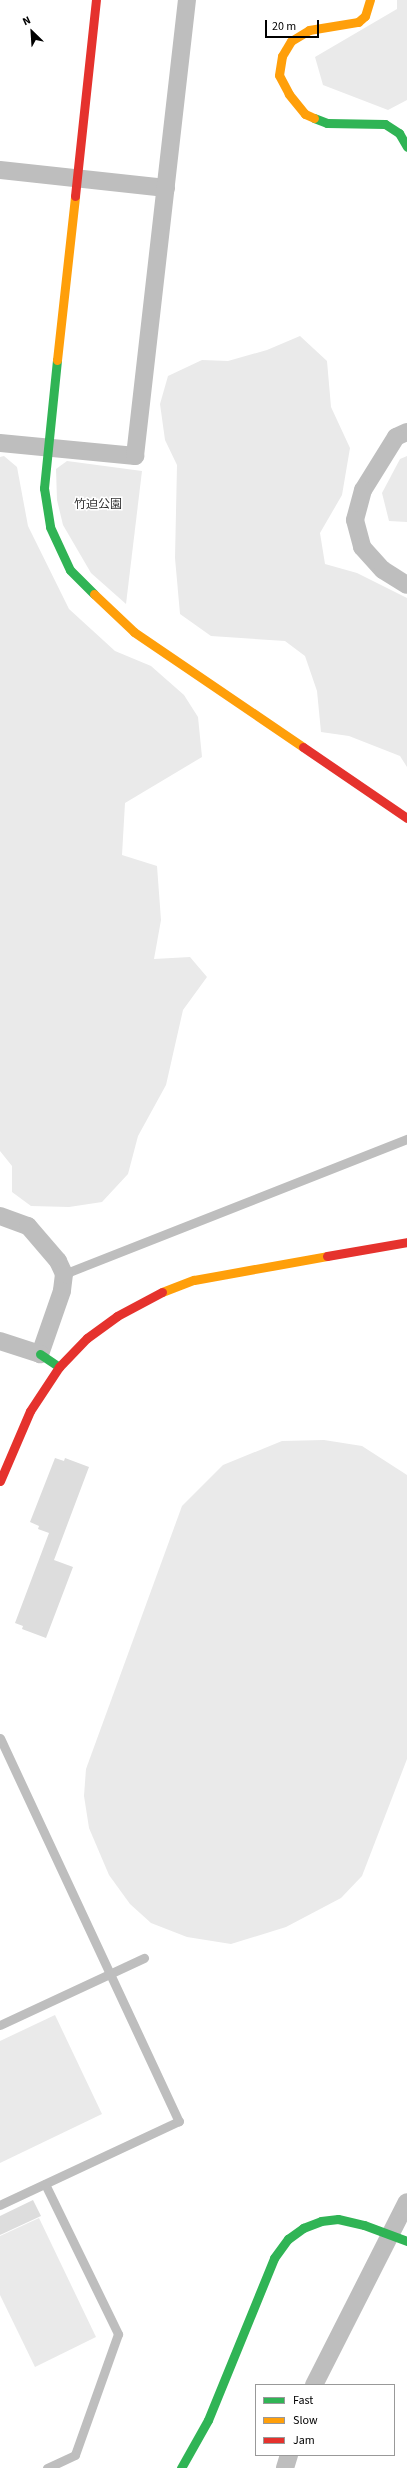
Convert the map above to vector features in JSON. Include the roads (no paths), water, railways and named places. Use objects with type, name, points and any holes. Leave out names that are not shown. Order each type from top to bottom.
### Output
[{"type":"street","points":[[96,0],[75,178],[47,448],[44,488],[50,527],[70,570],[134,632],[407,818]]},
{"type":"street","points":[[0,443],[135,456],[187,0]]},
{"type":"street","points":[[370,0],[365,16],[358,22],[310,30],[291,41],[282,56],[279,75],[288,94],[305,114],[327,123],[384,124],[399,133],[407,147]]},
{"type":"street","points":[[0,170],[166,188]]},
{"type":"street","points":[[407,432],[396,437],[363,490],[355,520],[362,547],[382,570],[407,584]]},
{"type":"street","points":[[0,1216],[28,1226],[58,1261],[64,1274],[62,1291],[40,1354]]},
{"type":"street","points":[[0,1481],[30,1411],[59,1367],[87,1338],[117,1316],[157,1294],[194,1280],[407,1242]]},
{"type":"street","points":[[0,1341],[40,1354],[59,1367]]},
{"type":"street","points":[[314,2384],[407,2202]]},
{"type":"street","points":[[181,2468],[208,2420],[274,2258],[288,2239],[303,2228],[321,2221],[338,2219],[364,2225],[407,2241]]},
{"type":"street","points":[[285,2468],[289,2456]]},
{"type":"lane","points":[[64,1274],[407,1139]]},
{"type":"lane","points":[[0,1738],[179,2121],[0,2205]]},
{"type":"lane","points":[[0,2024],[144,1958]]},
{"type":"lane","points":[[45,2184],[118,2334],[75,2455],[47,2468]]},
{"type":"park label","name":"竹迫公園","points":[[98,505]]}]
